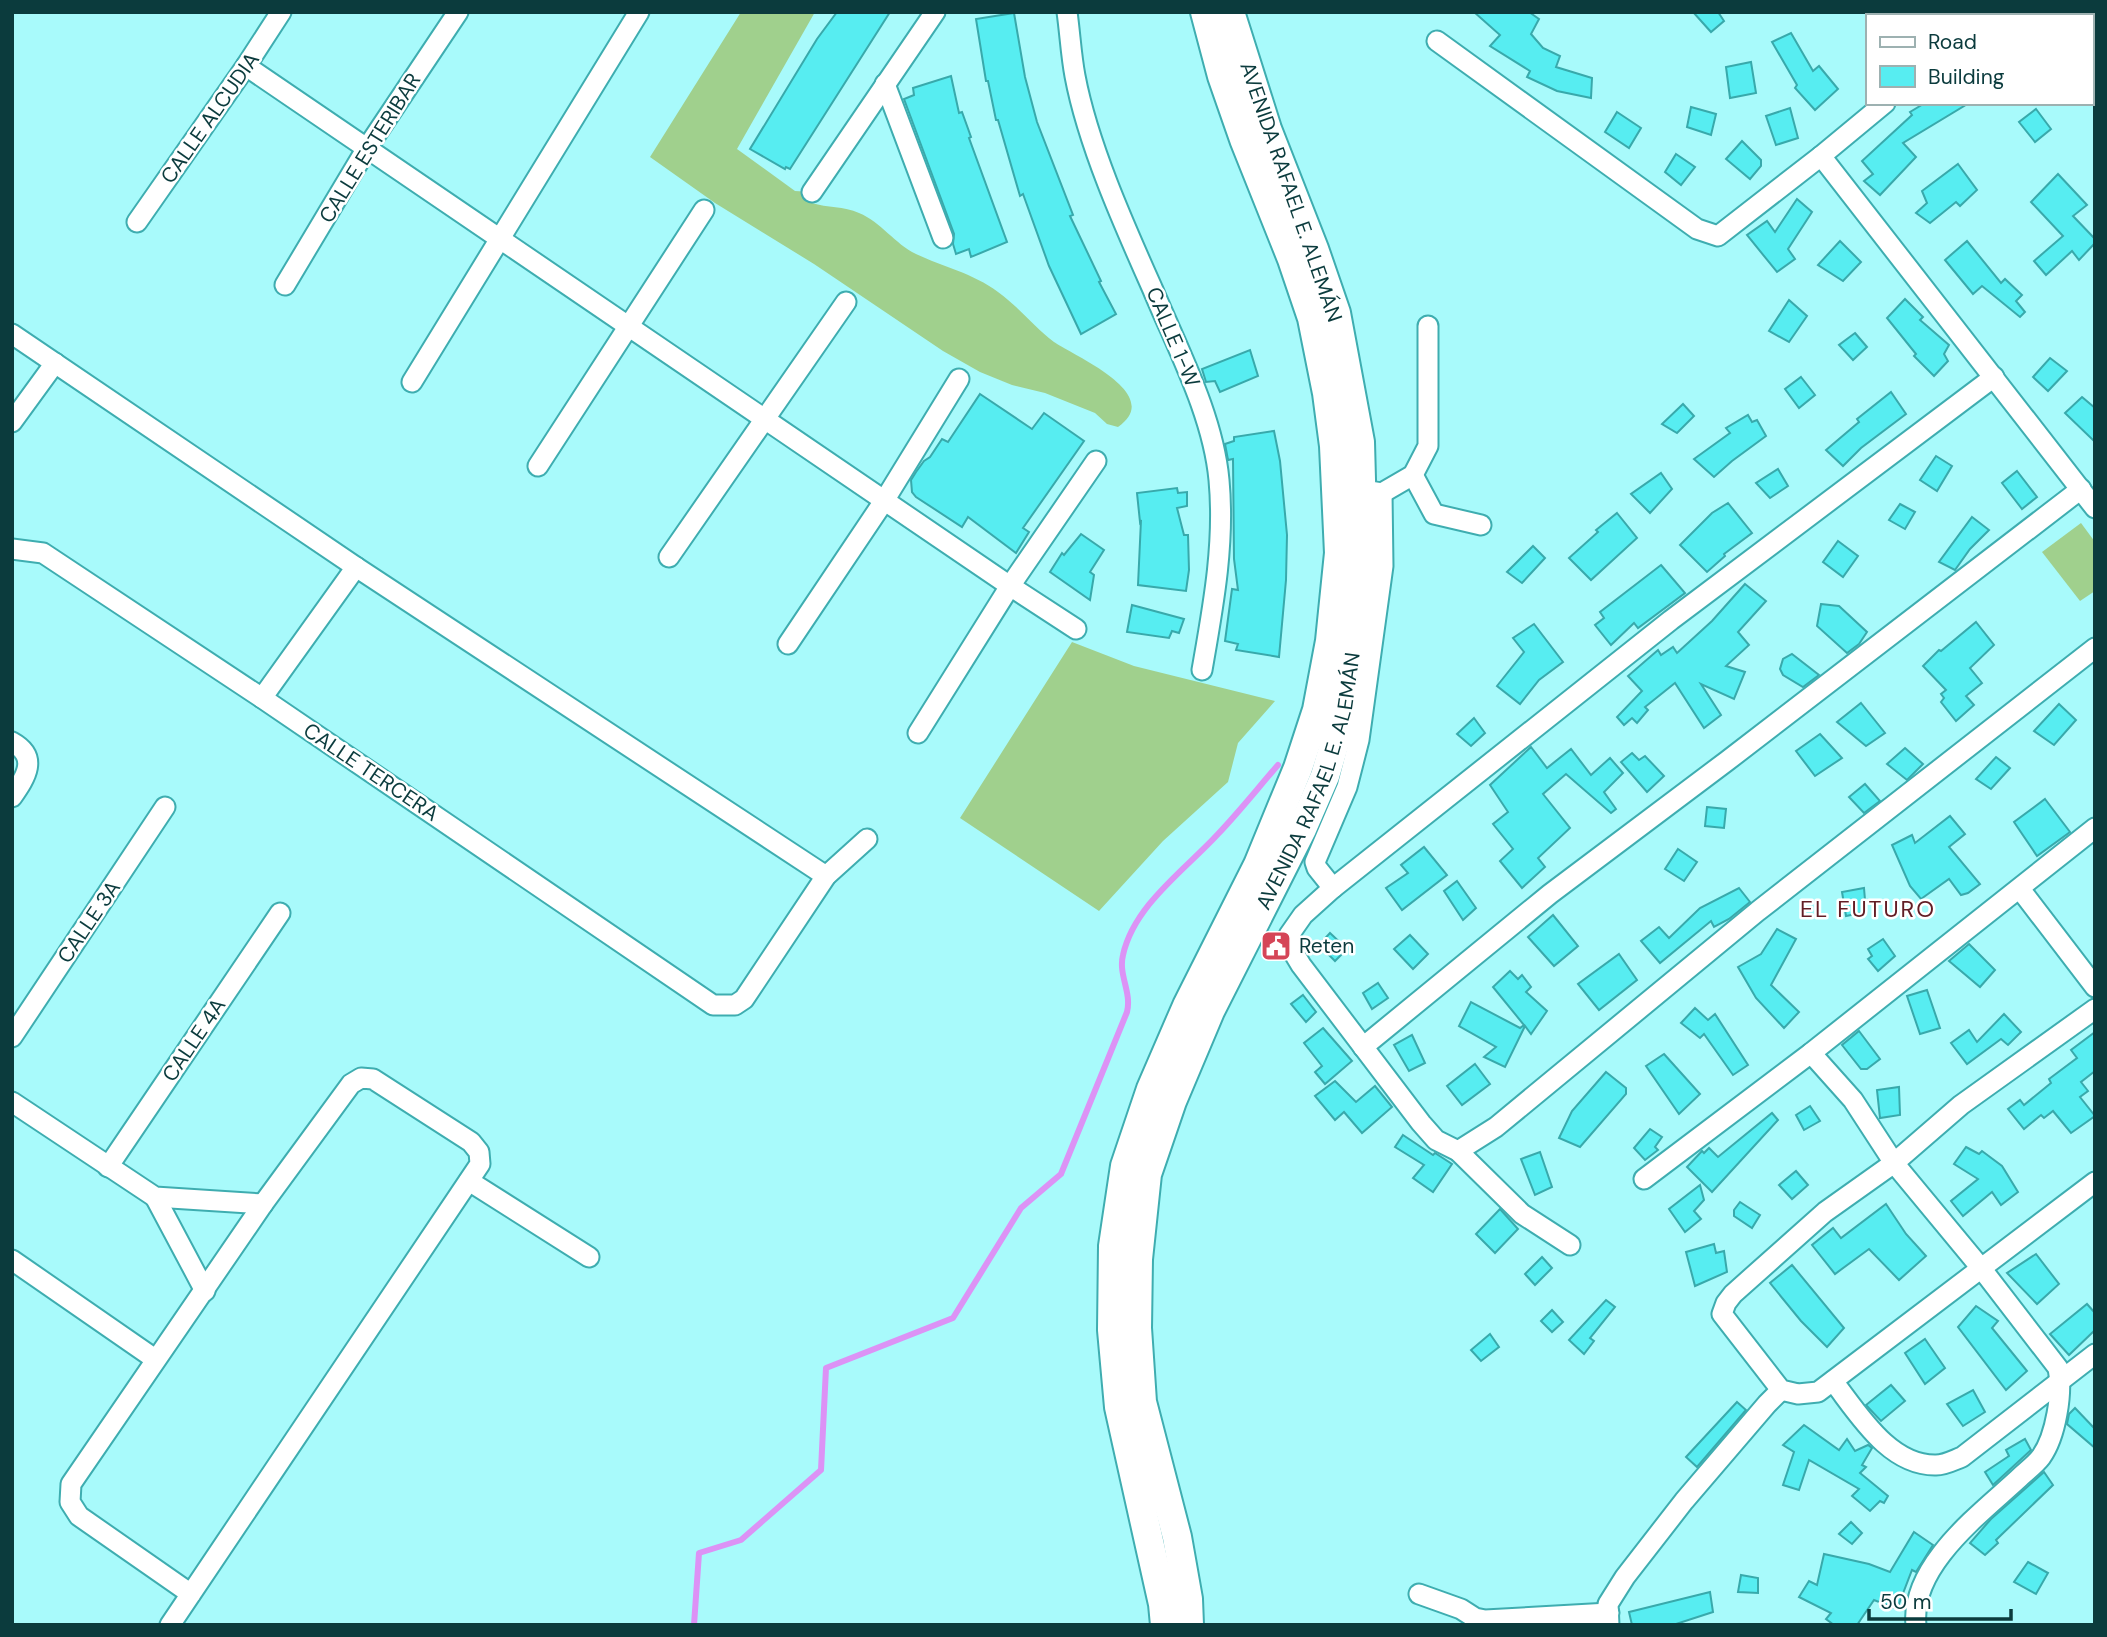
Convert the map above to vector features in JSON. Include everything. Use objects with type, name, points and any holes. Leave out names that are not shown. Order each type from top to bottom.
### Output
[{"type":"main road","name":"AVENIDA RAFAEL E. ALEMÁN","points":[[1165,1625],[1163,1604],[1119,1406],[1112,1330],[1113,1246],[1125,1167],[1151,1089],[1187,1006],[1258,865],[1298,768],[1317,710],[1330,641],[1339,553],[1334,446],[1312,318],[1292,259],[1244,139],[1222,76],[1205,12]]},
{"type":"main road","name":"AVENIDA RAFAEL E. ALEMÁN","points":[[1189,1625],[1188,1599],[1177,1537],[1142,1402],[1137,1328],[1138,1272],[1147,1174],[1172,1101],[1210,1011],[1302,829],[1325,776],[1345,708],[1372,491],[1336,313],[1267,129],[1230,12]]},
{"type":"street","name":"CALLE ALCUDIA","points":[[137,222],[281,12]]},
{"type":"street","name":"CALLE ESTERIBAR","points":[[285,285],[367,148],[458,12]]},
{"type":"street","points":[[412,382],[639,12]]},
{"type":"street","points":[[812,192],[935,12]]},
{"type":"street","name":"CALLE 1-W","points":[[1067,12],[1075,76],[1092,135],[1125,226],[1193,380],[1209,432],[1219,479],[1220,529],[1216,589],[1202,670]]},
{"type":"street","points":[[1437,41],[1697,229],[1718,236],[1883,105]]},
{"type":"street","points":[[246,66],[1076,629]]},
{"type":"street","points":[[885,84],[943,238]]},
{"type":"street","points":[[1821,156],[2095,508]]},
{"type":"street","points":[[538,466],[704,210]]},
{"type":"street","points":[[669,556],[846,302]]},
{"type":"street","points":[[1333,888],[1315,862],[1347,787],[1359,740],[1383,566],[1372,491],[1413,475],[1428,446],[1428,326]]},
{"type":"street","points":[[12,334],[356,567],[826,876],[867,839]]},
{"type":"street","points":[[12,422],[55,363]]},
{"type":"street","points":[[1570,1245],[1521,1214],[1458,1151],[1436,1140],[1421,1124],[1301,965],[1292,950],[1289,935],[1303,915],[1333,888],[1671,620],[1994,377]]},
{"type":"street","points":[[788,644],[884,500],[959,379]]},
{"type":"street","points":[[918,733],[1010,586],[1096,461]]},
{"type":"street","points":[[1413,475],[1434,514],[1481,525]]},
{"type":"street","points":[[1363,1046],[1550,894],[2081,489]]},
{"type":"street","name":"CALLE TERCERA","points":[[12,549],[43,553],[262,698],[713,1005],[724,1007],[744,999],[826,876]]},
{"type":"street","points":[[262,698],[356,567]]},
{"type":"street","points":[[1458,1151],[1496,1127],[1758,911],[2095,648]]},
{"type":"street","points":[[12,797],[28,772],[19,747]]},
{"type":"street","name":"CALLE 3A","points":[[12,1037],[165,807]]},
{"type":"street","points":[[1644,1179],[1811,1053],[2095,828]]},
{"type":"street","points":[[2020,889],[2095,987]]},
{"type":"street","name":"CALLE 4A","points":[[108,1167],[280,913]]},
{"type":"street","points":[[2095,1009],[1961,1105],[1894,1163],[1803,1230],[1726,1303],[1722,1314],[1781,1391],[1798,1394],[1818,1392],[2095,1182]]},
{"type":"street","points":[[1811,1053],[1853,1100],[1894,1163],[1981,1268],[2058,1368],[2061,1381],[2051,1437],[2042,1457],[1953,1539],[1928,1574],[1915,1612],[1916,1625]]},
{"type":"street","points":[[170,1625],[191,1594],[469,1181],[480,1164],[479,1152],[471,1142],[373,1079],[361,1078],[351,1084],[263,1204],[71,1484],[70,1502],[79,1516],[191,1594]]},
{"type":"street","points":[[12,1102],[155,1197],[263,1204]]},
{"type":"street","points":[[469,1181],[589,1256]]},
{"type":"street","points":[[155,1197],[205,1291]]},
{"type":"street","points":[[12,1260],[155,1359]]},
{"type":"street","points":[[1833,1381],[1873,1433],[1898,1453],[1922,1464],[1939,1465],[1962,1457],[2095,1354]]},
{"type":"street","points":[[1419,1594],[1485,1620],[1609,1619],[1608,1604],[1644,1551],[1701,1481],[1781,1391]]},
{"type":"green space","points":[[741,12],[815,12],[737,149],[795,191],[812,192],[812,203],[859,213],[908,250],[978,280],[998,292],[1054,342],[1096,366],[1124,389],[1131,402],[1130,414],[1118,427],[1107,424],[1095,413],[1045,393],[1012,385],[980,372],[943,351],[814,264],[715,203],[650,157]]},
{"type":"green space","points":[[2081,523],[2095,542],[2095,591],[2080,601],[2042,552]]},
{"type":"green space","points":[[1072,642],[1134,666],[1275,701],[1238,743],[1228,782],[1163,841],[1099,911],[960,818]]},
{"type":"building","points":[[837,12],[890,12],[790,169],[785,169],[750,149],[817,39]]},
{"type":"building","points":[[1474,12],[1529,12],[1539,19],[1531,34],[1543,48],[1560,56],[1556,67],[1592,78],[1591,98],[1557,91],[1527,77],[1530,71],[1490,46],[1500,35]]},
{"type":"building","points":[[1693,12],[1718,12],[1724,21],[1711,32]]},
{"type":"building","points":[[1014,13],[1025,77],[1037,122],[1073,215],[1070,216],[1116,314],[1081,334],[1049,266],[1023,194],[1020,196],[986,81],[976,19]]},
{"type":"building","points":[[1791,33],[1813,71],[1819,66],[1838,89],[1815,110],[1795,88],[1797,85],[1772,42]]},
{"type":"building","points":[[1751,62],[1756,93],[1730,98],[1726,67]]},
{"type":"building","points":[[951,76],[959,113],[962,112],[1007,242],[971,257],[969,249],[956,254],[954,234],[904,99],[914,95],[913,88]]},
{"type":"building","points":[[1922,105],[1966,105],[1903,143],[1916,157],[1880,195],[1864,181],[1873,174],[1862,161],[1912,115],[1910,112]]},
{"type":"building","points":[[1691,107],[1716,114],[1711,135],[1687,127]]},
{"type":"building","points":[[1790,108],[1798,138],[1776,145],[1766,116]]},
{"type":"building","points":[[2036,109],[2051,129],[2035,142],[2019,122]]},
{"type":"building","points":[[1617,112],[1641,128],[1629,148],[1605,132]]},
{"type":"building","points":[[1742,141],[1761,160],[1761,166],[1750,179],[1726,159]]},
{"type":"building","points":[[1676,154],[1695,167],[1681,185],[1665,172]]},
{"type":"building","points":[[1958,164],[1977,190],[1960,206],[1956,202],[1930,223],[1916,213],[1927,203],[1922,191]]},
{"type":"building","points":[[2058,174],[2087,205],[2073,216],[2095,239],[2095,243],[2079,260],[2072,251],[2046,275],[2034,261],[2063,236],[2031,202]]},
{"type":"building","points":[[1797,199],[1812,212],[1788,249],[1795,259],[1777,272],[1747,235],[1767,221],[1775,232]]},
{"type":"building","points":[[1840,241],[1861,262],[1843,281],[1818,265]]},
{"type":"building","points":[[1967,241],[2001,283],[2005,279],[2022,295],[2016,301],[2025,312],[2020,317],[1982,286],[1973,294],[1945,260]]},
{"type":"building","points":[[1905,299],[1923,317],[1920,320],[1949,345],[1944,354],[1948,361],[1934,376],[1914,356],[1916,354],[1887,318]]},
{"type":"building","points":[[1789,300],[1807,316],[1789,342],[1769,331]]},
{"type":"building","points":[[1855,333],[1867,347],[1853,360],[1839,345]]},
{"type":"building","points":[[1250,350],[1258,376],[1220,392],[1215,381],[1206,382],[1202,369]]},
{"type":"building","points":[[2050,358],[2067,371],[2048,391],[2033,377]]},
{"type":"building","points":[[1801,377],[1815,395],[1799,408],[1785,389]]},
{"type":"building","points":[[1891,392],[1906,414],[1861,448],[1843,466],[1826,450],[1859,422],[1857,419]]},
{"type":"building","points":[[980,394],[1032,429],[1044,413],[1084,441],[1023,528],[1029,532],[1016,553],[968,517],[962,527],[912,492],[911,480],[916,472],[942,439],[948,442]]},
{"type":"building","points":[[2082,397],[2095,408],[2095,442],[2065,413]]},
{"type":"building","points":[[1683,404],[1694,416],[1677,433],[1662,424]]},
{"type":"building","points":[[1748,415],[1752,422],[1757,420],[1766,436],[1714,477],[1694,459],[1730,433],[1726,428]]},
{"type":"building","points":[[1274,431],[1280,461],[1287,535],[1279,657],[1236,650],[1238,644],[1225,641],[1232,589],[1238,590],[1234,559],[1233,459],[1228,460],[1225,444],[1234,441],[1234,437]]},
{"type":"building","points":[[1936,456],[1952,466],[1937,491],[1920,480]]},
{"type":"building","points":[[1778,469],[1788,486],[1770,498],[1756,483]]},
{"type":"building","points":[[2017,471],[2037,497],[2022,509],[2002,483]]},
{"type":"building","points":[[1661,473],[1672,489],[1650,513],[1631,494]]},
{"type":"building","points":[[1177,488],[1178,493],[1187,492],[1187,506],[1177,508],[1184,535],[1188,535],[1189,570],[1186,591],[1138,585],[1141,520],[1140,522],[1137,493]]},
{"type":"building","points":[[1728,503],[1752,533],[1724,554],[1725,556],[1707,572],[1680,545],[1712,513]]},
{"type":"building","points":[[1900,504],[1915,512],[1905,529],[1889,520]]},
{"type":"building","points":[[1617,513],[1637,538],[1591,580],[1569,558]]},
{"type":"building","points":[[1972,517],[1989,530],[1970,549],[1955,570],[1939,562]]},
{"type":"building","points":[[1081,534],[1104,550],[1090,572],[1094,575],[1090,600],[1050,572],[1062,553],[1064,555]]},
{"type":"building","points":[[1838,541],[1858,556],[1843,577],[1823,562]]},
{"type":"building","points":[[1533,546],[1545,558],[1522,583],[1507,572]]},
{"type":"building","points":[[1661,565],[1685,593],[1638,628],[1634,623],[1611,645],[1595,625],[1604,618],[1600,612]]},
{"type":"building","points":[[1745,584],[1766,601],[1738,632],[1749,645],[1726,666],[1745,672],[1734,699],[1701,684],[1721,715],[1704,728],[1675,683],[1645,707],[1648,710],[1637,723],[1632,718],[1624,725],[1617,717],[1642,691],[1628,676],[1658,650],[1661,655],[1673,647],[1677,653],[1712,621]]},
{"type":"building","points":[[1821,604],[1839,606],[1867,632],[1859,644],[1847,653],[1817,626]]},
{"type":"building","points":[[1132,605],[1184,619],[1179,633],[1172,631],[1169,638],[1127,632]]},
{"type":"building","points":[[1976,622],[1994,645],[1970,668],[1982,683],[1966,696],[1974,705],[1956,721],[1941,702],[1944,698],[1941,694],[1946,690],[1923,666]]},
{"type":"building","points":[[1534,624],[1563,662],[1539,680],[1520,704],[1497,686],[1524,652],[1513,638]]},
{"type":"building","points":[[1792,654],[1819,675],[1803,687],[1783,675],[1780,669],[1783,659]]},
{"type":"building","points":[[1861,703],[1885,733],[1866,746],[1837,722]]},
{"type":"building","points":[[2059,704],[2076,720],[2054,745],[2034,731]]},
{"type":"building","points":[[1474,718],[1485,733],[1471,746],[1457,734]]},
{"type":"building","points":[[1820,734],[1842,758],[1815,776],[1796,751]]},
{"type":"building","points":[[1531,747],[1547,768],[1571,749],[1591,775],[1610,758],[1623,773],[1604,792],[1616,809],[1611,813],[1566,774],[1543,794],[1570,828],[1538,858],[1545,867],[1522,888],[1500,861],[1513,849],[1493,824],[1508,812],[1490,785]]},
{"type":"building","points":[[1905,748],[1923,764],[1907,780],[1887,764]]},
{"type":"building","points":[[1632,753],[1639,760],[1645,756],[1664,776],[1647,792],[1621,762]]},
{"type":"building","points":[[1996,757],[2010,768],[1991,789],[1976,779]]},
{"type":"building","points":[[1865,784],[1880,801],[1864,813],[1849,797]]},
{"type":"building","points":[[2045,799],[2070,832],[2037,856],[2014,822]]},
{"type":"building","points":[[1707,807],[1726,809],[1724,828],[1705,826]]},
{"type":"building","points":[[1950,816],[1965,834],[1949,847],[1980,884],[1961,895],[1949,879],[1921,899],[1910,886],[1892,845],[1912,835],[1915,843]]},
{"type":"building","points":[[1424,847],[1447,875],[1402,910],[1386,888],[1408,873],[1401,865]]},
{"type":"building","points":[[1678,849],[1697,862],[1684,881],[1665,869]]},
{"type":"building","points":[[1457,881],[1476,908],[1463,920],[1444,891]]},
{"type":"building","points":[[1739,888],[1750,902],[1714,927],[1711,921],[1660,963],[1641,941],[1659,927],[1669,938],[1700,908]]},
{"type":"building","points":[[1864,888],[1866,912],[1846,916],[1842,892]]},
{"type":"building","points":[[1553,915],[1578,946],[1554,966],[1528,937]]},
{"type":"building","points":[[1777,929],[1796,939],[1771,985],[1799,1012],[1784,1028],[1756,998],[1738,967],[1761,954]]},
{"type":"building","points":[[1330,933],[1347,949],[1335,961],[1319,945]]},
{"type":"building","points":[[1410,935],[1428,954],[1413,969],[1394,949]]},
{"type":"building","points":[[1883,939],[1895,956],[1878,971],[1868,959],[1872,956],[1868,949]]},
{"type":"building","points":[[1969,944],[1995,970],[1980,987],[1949,961]]},
{"type":"building","points":[[1619,954],[1637,980],[1599,1010],[1578,984]]},
{"type":"building","points":[[1510,971],[1518,979],[1522,975],[1531,987],[1526,992],[1547,1011],[1531,1034],[1525,1026],[1505,1067],[1484,1057],[1496,1047],[1459,1026],[1471,1002],[1520,1028],[1524,1025],[1493,987]]},
{"type":"building","points":[[1378,983],[1388,998],[1372,1009],[1363,993]]},
{"type":"building","points":[[1927,990],[1940,1028],[1920,1034],[1907,996]]},
{"type":"building","points":[[1303,995],[1316,1012],[1306,1022],[1291,1004]]},
{"type":"building","points":[[1695,1008],[1708,1020],[1715,1014],[1748,1065],[1733,1075],[1704,1034],[1700,1038],[1681,1023]]},
{"type":"building","points":[[2004,1014],[2021,1032],[2008,1045],[2001,1039],[1967,1064],[1951,1043],[1969,1030],[1977,1042]]},
{"type":"building","points":[[1323,1028],[1352,1061],[1325,1084],[1315,1072],[1322,1066],[1304,1043]]},
{"type":"building","points":[[1859,1031],[1880,1059],[1867,1069],[1861,1069],[1842,1045]]},
{"type":"building","points":[[2095,1032],[2095,1071],[2081,1082],[2088,1091],[2080,1097],[2095,1116],[2071,1133],[2053,1111],[2044,1118],[2041,1115],[2024,1129],[2008,1109],[2020,1100],[2024,1105],[2051,1083],[2049,1079],[2077,1058],[2071,1050]]},
{"type":"building","points":[[1412,1035],[1425,1063],[1409,1071],[1394,1045]]},
{"type":"building","points":[[1664,1054],[1700,1094],[1679,1114],[1646,1066]]},
{"type":"building","points":[[1475,1064],[1490,1084],[1462,1105],[1447,1086]]},
{"type":"building","points":[[1606,1072],[1626,1088],[1626,1094],[1580,1147],[1559,1138],[1572,1111]]},
{"type":"building","points":[[1335,1081],[1356,1102],[1375,1086],[1392,1107],[1362,1133],[1344,1112],[1335,1120],[1315,1096]]},
{"type":"building","points":[[1899,1087],[1900,1115],[1880,1118],[1877,1090]]},
{"type":"building","points":[[1810,1106],[1820,1121],[1804,1130],[1796,1115]]},
{"type":"building","points":[[1772,1113],[1778,1120],[1712,1192],[1687,1167],[1702,1151],[1704,1153],[1709,1148],[1718,1157]]},
{"type":"building","points":[[1650,1129],[1662,1137],[1655,1147],[1658,1150],[1645,1160],[1634,1148]]},
{"type":"building","points":[[1403,1135],[1452,1164],[1433,1192],[1413,1178],[1424,1165],[1395,1147]]},
{"type":"building","points":[[1966,1147],[1979,1154],[1982,1151],[2002,1166],[2018,1192],[2001,1205],[1992,1192],[1963,1216],[1951,1201],[1978,1179],[1954,1164]]},
{"type":"building","points":[[1540,1152],[1552,1187],[1535,1195],[1521,1159]]},
{"type":"building","points":[[1796,1171],[1808,1185],[1792,1199],[1779,1185]]},
{"type":"building","points":[[1700,1185],[1704,1200],[1694,1211],[1701,1219],[1685,1232],[1669,1209]]},
{"type":"building","points":[[1740,1202],[1760,1215],[1752,1228],[1734,1216],[1734,1210]]},
{"type":"building","points":[[1886,1204],[1906,1234],[1926,1256],[1899,1280],[1869,1249],[1835,1274],[1812,1245],[1833,1228],[1841,1238]]},
{"type":"building","points":[[1500,1209],[1518,1229],[1495,1253],[1476,1234]]},
{"type":"building","points":[[1714,1244],[1716,1253],[1724,1251],[1727,1272],[1695,1286],[1686,1252]]},
{"type":"building","points":[[2036,1254],[2059,1284],[2037,1304],[2007,1273]]},
{"type":"building","points":[[1542,1257],[1552,1268],[1535,1285],[1525,1274]]},
{"type":"building","points":[[1792,1265],[1844,1328],[1827,1347],[1801,1321],[1770,1283]]},
{"type":"building","points":[[1606,1300],[1615,1307],[1590,1338],[1594,1341],[1584,1354],[1569,1340]]},
{"type":"building","points":[[2087,1304],[2095,1313],[2095,1330],[2069,1355],[2050,1334]]},
{"type":"building","points":[[1976,1306],[1998,1321],[1992,1328],[2027,1371],[2006,1390],[1958,1327]]},
{"type":"building","points":[[1552,1310],[1563,1322],[1552,1332],[1541,1321]]},
{"type":"building","points":[[1490,1334],[1499,1347],[1481,1361],[1471,1350]]},
{"type":"building","points":[[1925,1339],[1945,1368],[1925,1384],[1905,1353]]},
{"type":"building","points":[[1891,1385],[1905,1401],[1881,1421],[1866,1405]]},
{"type":"building","points":[[1973,1390],[1985,1412],[1963,1426],[1947,1404]]},
{"type":"building","points":[[1737,1402],[1746,1410],[1697,1467],[1686,1457]]},
{"type":"building","points":[[2075,1408],[2095,1429],[2095,1448],[2067,1424],[2069,1414]]},
{"type":"building","points":[[1804,1425],[1839,1450],[1847,1439],[1855,1451],[1868,1445],[1872,1448],[1862,1465],[1866,1467],[1860,1473],[1888,1496],[1884,1503],[1880,1501],[1870,1511],[1852,1496],[1859,1489],[1809,1460],[1799,1490],[1783,1485],[1794,1452],[1783,1445]]},
{"type":"building","points":[[2025,1439],[2031,1450],[1993,1485],[1985,1472],[2009,1456],[2006,1450]]},
{"type":"building","points":[[2044,1472],[2053,1485],[1996,1540],[1998,1543],[1985,1555],[1970,1543],[1991,1519]]},
{"type":"building","points":[[1851,1522],[1862,1533],[1852,1544],[1839,1534]]},
{"type":"building","points":[[1914,1532],[1933,1545],[1916,1572],[1912,1570],[1897,1609],[1874,1600],[1857,1625],[1834,1625],[1826,1619],[1831,1613],[1799,1597],[1809,1581],[1817,1585],[1824,1554],[1869,1564],[1890,1572]]},
{"type":"building","points":[[2028,1562],[2048,1573],[2036,1594],[2014,1582]]},
{"type":"building","points":[[1741,1575],[1758,1578],[1758,1593],[1738,1592]]},
{"type":"building","points":[[1710,1592],[1713,1612],[1673,1625],[1632,1625],[1629,1612]]},
{"type":"waterway","points":[[694,1625],[699,1553],[741,1540],[821,1470],[826,1368],[953,1318],[1021,1208],[1061,1174],[1127,1012],[1128,997],[1122,962],[1129,937],[1138,920],[1149,904],[1226,826],[1278,765]]},
{"type":"place","name":"Reten","points":[[1276,946]]},
{"type":"district","name":"EL FUTURO","points":[[1868,909]]}]
